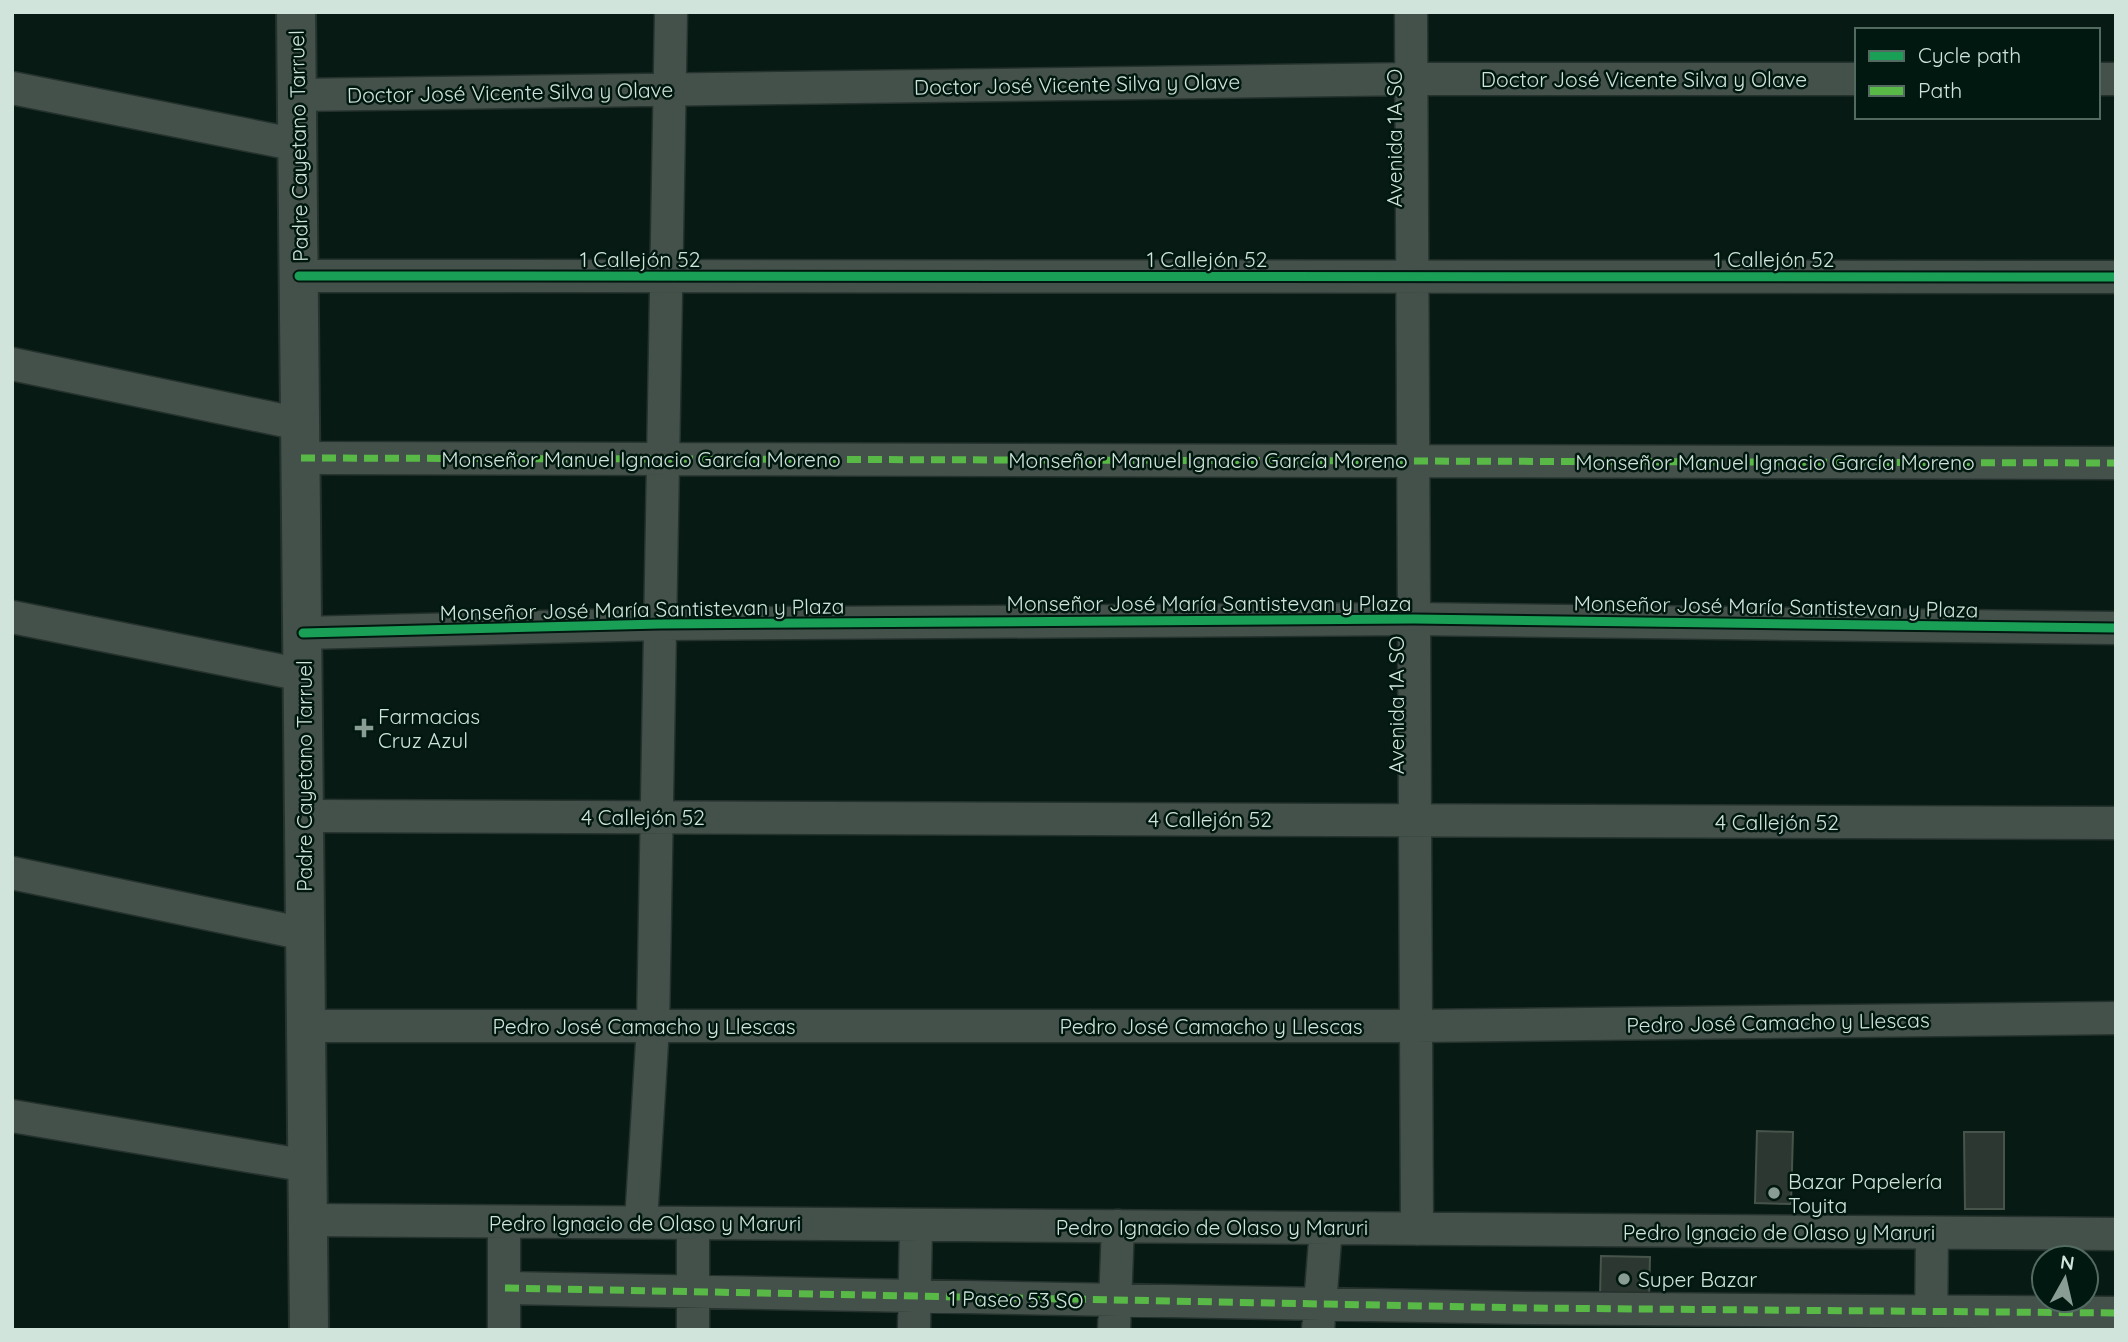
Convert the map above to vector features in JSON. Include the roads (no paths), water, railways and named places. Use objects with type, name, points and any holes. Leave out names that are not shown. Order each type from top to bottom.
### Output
[{"type":"street","name":"Padre Cayetano Tarruel","points":[[296,12],[309,1330]]},
{"type":"street","points":[[641,1222],[653,1026],[671,12]]},
{"type":"street","name":"Avenida 1A SO","points":[[1411,12],[1416,1229]]},
{"type":"street","name":"Doctor José Vicente Silva y Olave","points":[[297,95],[1412,79],[1855,79]]},
{"type":"street","points":[[12,88],[298,145]]},
{"type":"street","name":"1 Callejón 52","points":[[299,276],[2116,277]]},
{"type":"street","name":"Monseñor Manuel Ignacio García Moreno","points":[[12,364],[300,441],[663,458],[2116,463]]},
{"type":"street","points":[[12,617],[303,675]]},
{"type":"street","name":"Monseñor José María Santistevan y Plaza","points":[[303,633],[660,624],[1414,619],[2116,628]]},
{"type":"street","name":"4 Callejón 52","points":[[304,816],[2116,823]]},
{"type":"street","points":[[12,873],[305,933]]},
{"type":"street","name":"Pedro José Camacho y Llescas","points":[[306,1026],[1416,1026],[2116,1018]]},
{"type":"street","points":[[12,1116],[308,1166]]},
{"type":"street","name":"Pedro Ignacio de Olaso y Maruri","points":[[308,1220],[2116,1234]]},
{"type":"street","points":[[504,1222],[504,1330]]},
{"type":"street","points":[[693,1223],[693,1330]]},
{"type":"street","points":[[914,1330],[916,1225]]},
{"type":"street","points":[[1114,1315],[1118,1226]]},
{"type":"street","points":[[1319,1317],[1326,1228]]},
{"type":"street","points":[[1932,1233],[1932,1321]]},
{"type":"street","name":"1 Paseo 53 SO","points":[[505,1289],[914,1297],[1114,1315],[1738,1320]]},
{"type":"street","points":[[1738,1320],[1932,1321],[2116,1313]]},
{"type":"place","name":"Farmacias Cruz Azul","points":[[364,728]]},
{"type":"place","name":"Bazar Papelería Toyita","points":[[1774,1193]]},
{"type":"place","name":"Super Bazar","points":[[1624,1279]]}]
